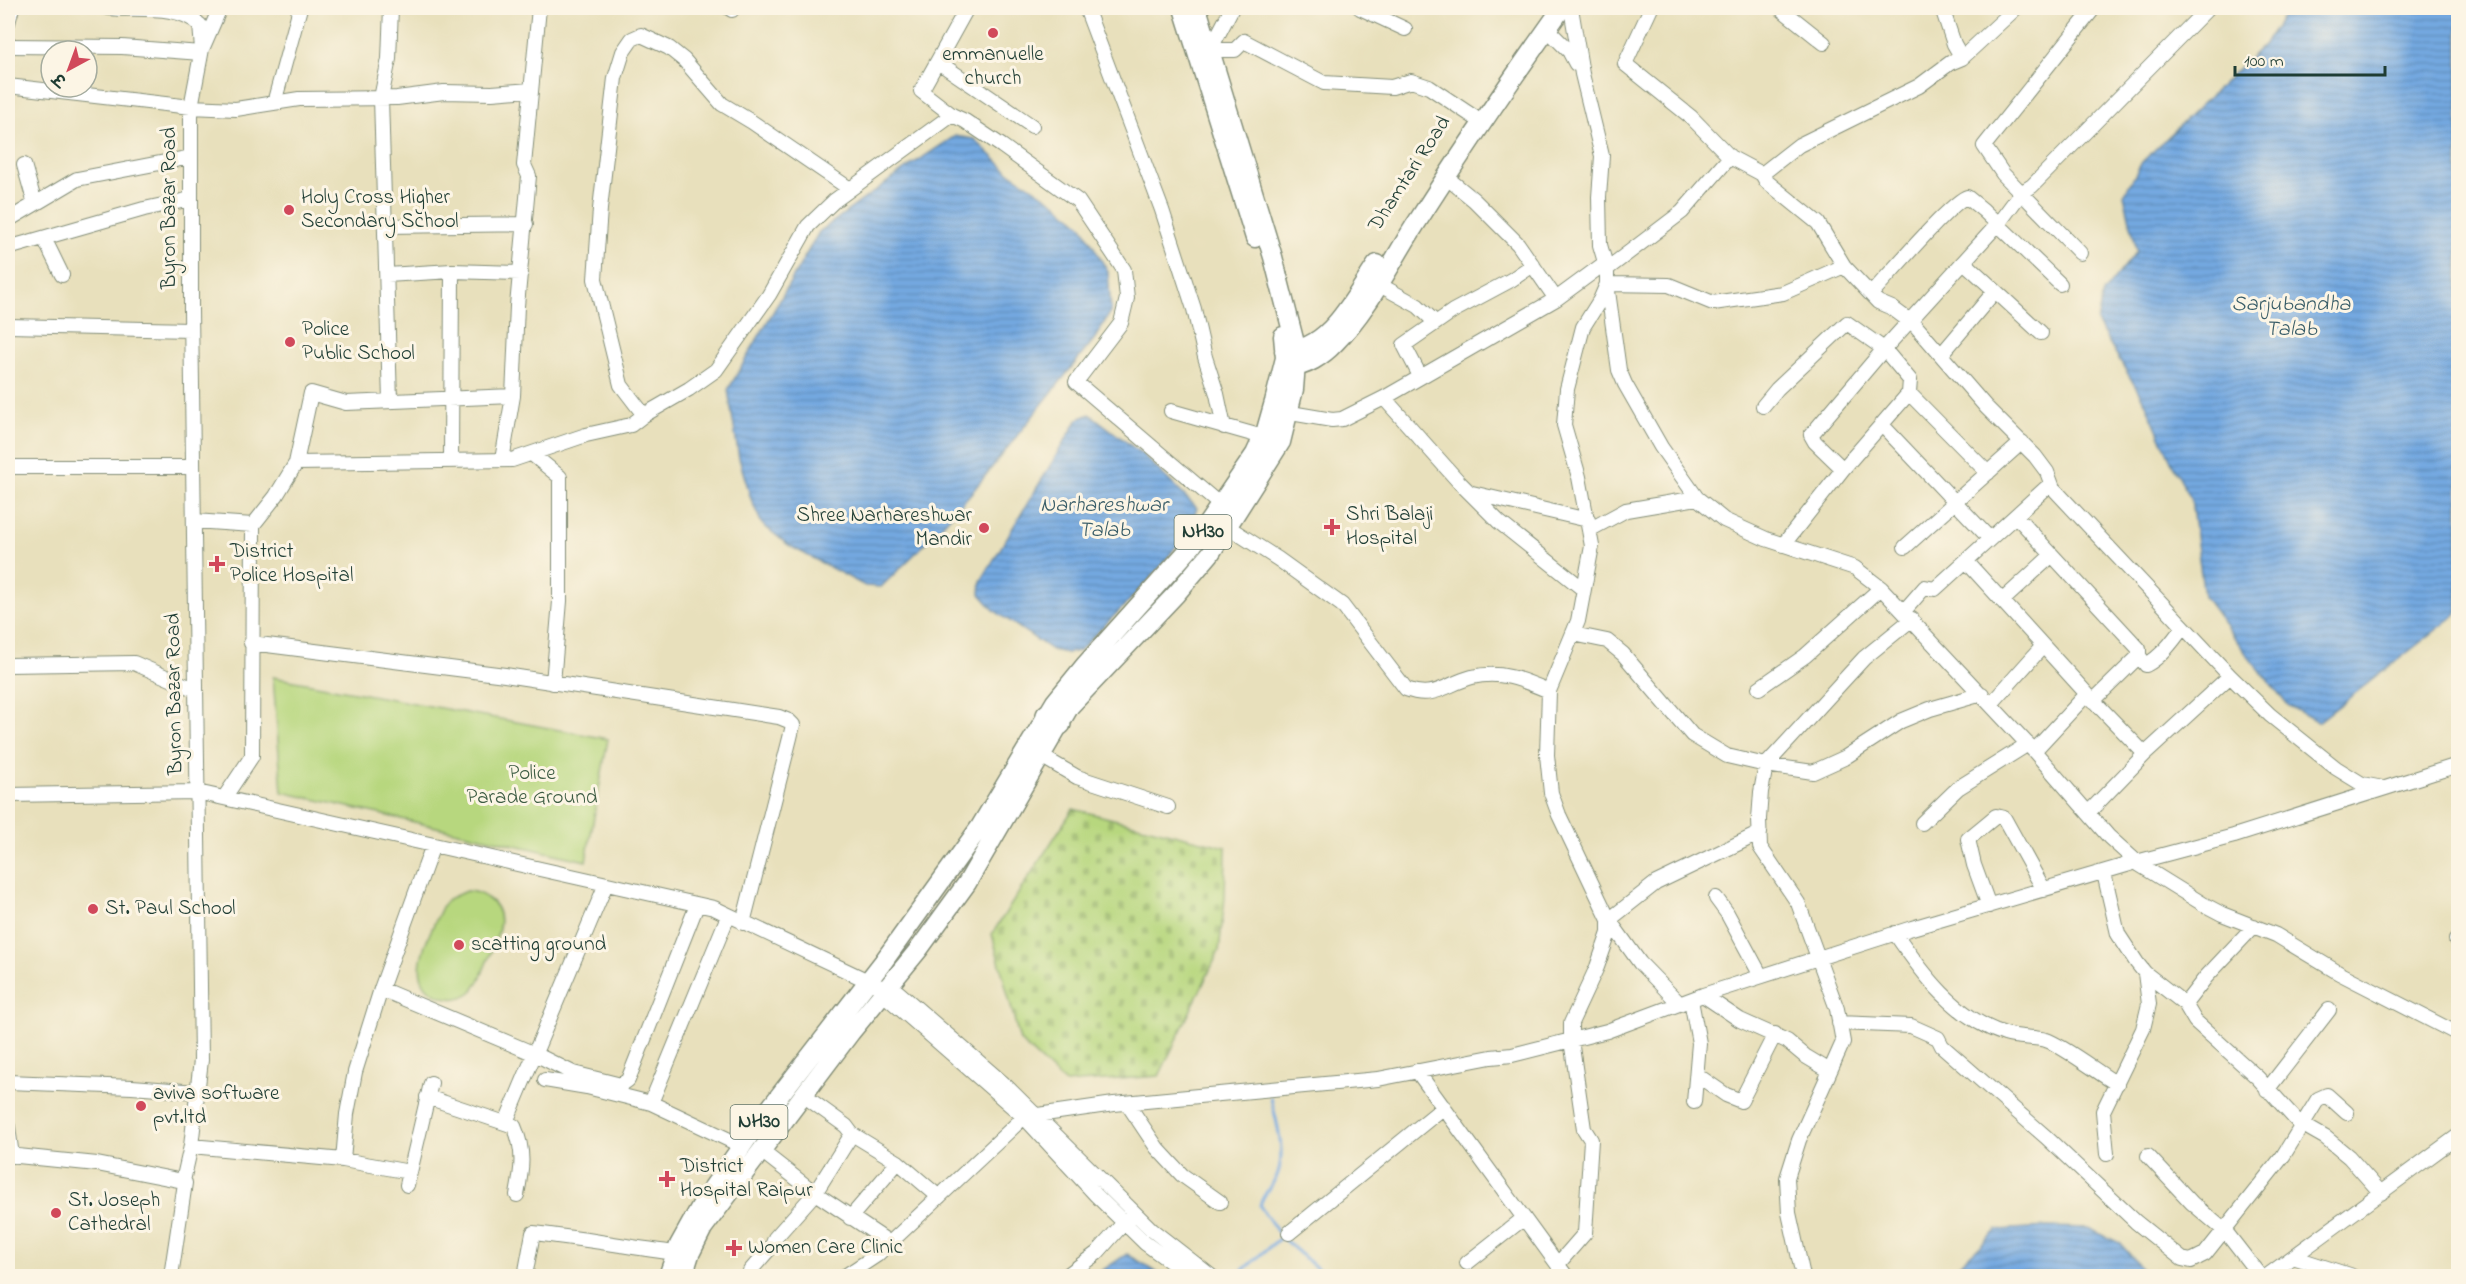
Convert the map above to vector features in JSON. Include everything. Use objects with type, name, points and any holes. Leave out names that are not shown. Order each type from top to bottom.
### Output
[{"type":"main road","name":"NH30","points":[[1184,8],[1206,86],[1274,294],[1290,359]]},
{"type":"main road","name":"NH30","points":[[1197,8],[1274,257],[1290,359],[1280,411],[1281,442],[1228,517]]},
{"type":"main road","name":"Dhamtari Road","points":[[1290,359],[1317,343],[1331,330],[1401,230],[1548,8]]},
{"type":"main road","name":"Dhamtari Road","points":[[1290,359],[1316,359],[1335,344],[1361,311],[1446,177],[1562,8]]},
{"type":"main road","name":"NH30","points":[[668,1276],[676,1253],[704,1200],[742,1146],[869,980],[980,827],[1053,720],[1070,706],[1176,594],[1210,554],[1263,437],[1280,411]]},
{"type":"main road","name":"NH30","points":[[683,1276],[690,1254],[703,1228],[760,1150],[885,989],[919,949],[967,883],[1041,756],[1053,720]]},
{"type":"street","points":[[8,23],[12,8]]},
{"type":"street","points":[[108,8],[162,10],[192,17],[200,25],[201,51]]},
{"type":"street","points":[[201,51],[220,8]]},
{"type":"street","points":[[274,103],[300,8]]},
{"type":"street","points":[[390,401],[381,98],[389,59],[391,8]]},
{"type":"street","points":[[502,460],[513,396],[520,273],[529,176],[524,165],[539,8]]},
{"type":"street","points":[[967,8],[921,91],[952,115],[1002,146],[1078,201],[1124,270],[1127,298],[1121,323],[1076,382],[1228,517],[1278,558],[1342,605],[1406,689],[1419,694],[1438,691],[1473,677],[1512,675],[1549,691]]},
{"type":"street","points":[[1086,8],[1162,210],[1194,309],[1224,427]]},
{"type":"street","points":[[1232,8],[1210,50],[1235,50],[1244,41],[1324,82],[1392,87],[1411,81],[1429,87],[1474,117]]},
{"type":"street","points":[[1359,8],[1405,29]]},
{"type":"street","points":[[1571,8],[1582,74],[1602,156],[1599,197],[1600,245],[1606,266],[1619,370],[1661,447],[1697,498],[1724,520],[1783,545],[1855,568],[1881,588],[2031,748],[2109,837],[2137,863],[2204,904],[2276,935],[2339,973],[2458,1034]]},
{"type":"street","points":[[1651,8],[1625,64],[1691,117],[1730,157],[1762,174],[1766,181],[1818,223],[1844,266],[1872,293],[1878,302],[1910,320],[1986,407],[2022,442],[2048,472],[2053,488],[2230,676],[2270,715],[2336,768],[2362,784],[2386,789]]},
{"type":"street","points":[[1780,8],[1824,43]]},
{"type":"street","points":[[1942,8],[1954,44],[1962,58]]},
{"type":"street","points":[[1762,174],[1799,145],[1919,86],[1950,63],[1962,58],[2016,8]]},
{"type":"street","points":[[2080,253],[2003,174],[1984,146],[2094,8]]},
{"type":"street","points":[[1843,469],[1815,442],[1811,435],[1884,349],[1998,224],[2021,193],[2032,186],[2208,8]]},
{"type":"street","points":[[1547,29],[1569,51],[1582,74]]},
{"type":"street","points":[[644,415],[621,385],[595,279],[600,209],[615,78],[623,52],[632,39],[641,35],[669,48],[684,60],[722,104],[850,189]]},
{"type":"street","points":[[8,46],[122,47],[201,51]]},
{"type":"street","name":"Byron Bazar Road","points":[[171,1276],[185,1183],[183,1181],[191,1146],[201,1060],[191,330],[191,107],[201,51]]},
{"type":"street","points":[[938,62],[1032,126]]},
{"type":"street","points":[[8,86],[191,107],[236,109],[299,99],[397,98],[444,92],[492,93],[531,90]]},
{"type":"street","points":[[296,463],[512,460],[586,435],[632,425],[716,370],[769,295],[808,226],[834,201],[952,115]]},
{"type":"street","points":[[8,220],[77,179],[191,157]]},
{"type":"street","points":[[1280,411],[1332,420],[1342,419],[1384,398],[1556,299],[1606,266],[1682,212],[1730,157]]},
{"type":"street","points":[[24,165],[35,204]]},
{"type":"street","points":[[1446,177],[1474,200],[1518,244],[1556,299]]},
{"type":"street","points":[[1872,293],[1963,197],[1973,200],[2060,284]]},
{"type":"street","points":[[8,248],[144,209],[191,199]]},
{"type":"street","points":[[386,226],[526,224]]},
{"type":"street","points":[[44,238],[62,275]]},
{"type":"street","points":[[1964,262],[2041,333]]},
{"type":"street","points":[[1420,376],[1404,345],[1436,323],[1533,265]]},
{"type":"street","points":[[1607,284],[1669,285],[1713,303],[1783,293],[1844,266]]},
{"type":"street","points":[[387,275],[452,271],[520,273]]},
{"type":"street","points":[[451,460],[452,271]]},
{"type":"street","points":[[1378,284],[1418,306],[1436,323]]},
{"type":"street","points":[[1607,284],[1583,327],[1567,389],[1564,425],[1579,477],[1592,546],[1578,621],[1549,691],[1546,726],[1551,793],[1573,849],[1609,920],[1640,963],[1691,1000],[1775,1034],[1830,1071]]},
{"type":"street","points":[[1941,355],[1995,291]]},
{"type":"street","points":[[1763,406],[1847,323],[1884,349],[1911,380],[1909,393],[1843,469],[1783,545]]},
{"type":"street","points":[[8,326],[191,330]]},
{"type":"street","points":[[224,798],[252,756],[253,525],[276,496],[296,463],[311,393],[346,403],[513,396]]},
{"type":"street","points":[[1909,393],[1988,473]]},
{"type":"street","points":[[1384,398],[1499,522],[1583,588]]},
{"type":"street","points":[[1171,411],[1281,442]]},
{"type":"street","points":[[1882,426],[1990,539]]},
{"type":"street","points":[[1905,547],[2022,442]]},
{"type":"street","points":[[532,454],[560,477],[560,601],[553,683]]},
{"type":"street","points":[[8,467],[193,467]]},
{"type":"street","points":[[1803,1276],[1789,1213],[1787,1178],[1799,1140],[1843,1042],[1837,1009],[1798,903],[1760,847],[1760,801],[1766,765],[1864,658],[1908,615],[1924,587],[1935,590],[2046,488],[2053,488]]},
{"type":"street","points":[[1470,492],[1588,525],[1626,510],[1697,498]]},
{"type":"street","points":[[2016,516],[2139,649],[2139,656],[2146,665],[2172,642],[2184,627]]},
{"type":"street","points":[[194,521],[253,525]]},
{"type":"street","points":[[2002,601],[2052,555]]},
{"type":"street","points":[[1966,561],[2145,754]]},
{"type":"street","points":[[1759,688],[1804,656],[1881,588]]},
{"type":"street","points":[[1573,634],[1607,641],[1623,654],[1692,735],[1727,756],[1814,772],[1844,758],[1901,722],[1930,709],[1986,699],[2043,646]]},
{"type":"street","points":[[251,643],[553,683],[779,717],[789,721],[792,725],[743,923]]},
{"type":"street","points":[[1922,823],[1958,788],[2031,748],[2139,656]]},
{"type":"street","points":[[8,665],[134,663],[196,690]]},
{"type":"street","points":[[2088,813],[2145,754],[2230,676]]},
{"type":"street","points":[[1041,756],[1077,777],[1168,807]]},
{"type":"street","points":[[845,1276],[890,1243],[1030,1116],[1127,1103],[1378,1079],[1512,1055],[1607,1031],[1761,976],[1895,933],[2234,836],[2458,765]]},
{"type":"street","points":[[8,795],[197,792],[714,908],[885,989],[889,999],[1030,1116],[1129,1217],[1211,1276]]},
{"type":"street","points":[[1989,906],[1974,865],[1968,839],[1996,816],[2004,818],[2044,890]]},
{"type":"street","points":[[1609,920],[1656,883],[1760,833]]},
{"type":"street","points":[[343,1160],[346,1114],[355,1072],[381,989],[433,845]]},
{"type":"street","points":[[2104,873],[2118,934],[2145,973],[2185,1004],[2195,1021],[2280,1105],[2302,1125],[2326,1138],[2349,1157],[2381,1192]]},
{"type":"street","points":[[506,1122],[606,884]]},
{"type":"street","points":[[1716,898],[1761,976]]},
{"type":"street","points":[[381,989],[535,1054],[573,1073],[621,1085],[628,1080],[697,904]]},
{"type":"street","points":[[651,1102],[728,916]]},
{"type":"street","points":[[1558,1264],[1585,1233],[1590,1172],[1591,1140],[1584,1129],[1571,1040],[1571,1023],[1597,967],[1609,933],[1609,920]]},
{"type":"street","points":[[2185,1004],[2206,977],[2254,926]]},
{"type":"street","points":[[1895,933],[1920,970],[1965,1014],[2007,1035],[2048,1041],[2117,1084]]},
{"type":"street","points":[[2107,1154],[2103,1111],[2143,1029],[2149,1004],[2145,973]]},
{"type":"street","points":[[1691,1000],[1699,1043],[1694,1102]]},
{"type":"street","points":[[2267,1090],[2329,1010]]},
{"type":"street","points":[[1839,1023],[1911,1026],[1938,1038],[1942,1046],[2046,1137],[2128,1214],[2182,1259],[2191,1261],[2205,1254],[2283,1156],[2318,1099],[2327,1095],[2347,1113]]},
{"type":"street","points":[[1697,1075],[1726,1095],[1741,1101],[1775,1034]]},
{"type":"street","points":[[1418,1071],[1566,1276]]},
{"type":"street","points":[[545,1080],[651,1102],[742,1146]]},
{"type":"street","points":[[8,1083],[132,1087],[197,1092]]},
{"type":"street","points":[[191,1146],[343,1160],[409,1178],[429,1090],[514,1126],[523,1153],[523,1166],[517,1195]]},
{"type":"street","points":[[803,1095],[846,1126],[852,1134],[898,1162],[939,1197]]},
{"type":"street","points":[[1127,1103],[1157,1148],[1182,1175],[1220,1202]]},
{"type":"street","points":[[1290,1233],[1443,1107]]},
{"type":"street","points":[[8,1128],[10,1156],[97,1164],[183,1181]]},
{"type":"street","points":[[750,1271],[772,1246],[775,1238],[815,1193],[852,1134]]},
{"type":"street","points":[[2267,1276],[2458,1136]]},
{"type":"street","points":[[760,1150],[815,1193],[890,1243]]},
{"type":"street","points":[[2148,1156],[2192,1203],[2224,1231],[2260,1276]]},
{"type":"street","points":[[850,1218],[898,1162]]},
{"type":"street","points":[[1066,1276],[1097,1253],[1129,1217]]},
{"type":"street","points":[[1129,1217],[1145,1243],[1190,1276]]},
{"type":"street","points":[[1467,1263],[1524,1218]]},
{"type":"street","points":[[525,1276],[533,1233],[591,1239],[607,1244],[676,1253]]},
{"type":"street","points":[[2293,1257],[2352,1276]]},
{"type":"green space","name":"Police Parade Ground","points":[[273,677],[608,739],[586,861],[282,792]]},
{"type":"green space","points":[[1073,809],[1226,847],[1225,897],[1219,951],[1159,1076],[1065,1083],[1020,1041],[992,934]]},
{"type":"green space","name":"scatting ground","points":[[466,891],[487,898],[494,905],[499,912],[499,929],[476,986],[464,996],[449,998],[429,989],[422,979],[420,968],[422,955],[443,905],[448,899]]},
{"type":"water","name":"Sarjubandha Talab","points":[[2288,8],[2458,8],[2458,613],[2318,722],[2289,706],[2251,660],[2204,596],[2191,499],[2171,461],[2146,404],[2097,322],[2103,293],[2137,251],[2124,195],[2142,162],[2264,44]]},
{"type":"water","points":[[955,136],[974,139],[1009,172],[1057,204],[1082,226],[1108,272],[1111,311],[1095,338],[973,491],[925,544],[881,587],[865,586],[790,546],[762,524],[751,499],[739,458],[728,390],[819,232],[905,169]]},
{"type":"water","name":"Narhareshwar Talab","points":[[1090,414],[1142,454],[1197,508],[1175,548],[1145,584],[1079,651],[1067,653],[1052,650],[995,611],[980,594],[981,581],[1078,419]]},
{"type":"water","points":[[2047,1227],[2088,1228],[2120,1243],[2148,1276],[1947,1276],[1997,1230]]},
{"type":"water","points":[[1127,1254],[1163,1276],[1094,1276]]},
{"type":"waterway","points":[[1271,1098],[1279,1135],[1280,1164],[1278,1173],[1260,1206],[1281,1237],[1326,1276]]},
{"type":"waterway","points":[[1236,1276],[1281,1237]]},
{"type":"place","name":"emmanuelle church","points":[[993,33]]},
{"type":"place","name":"Holy Cross Higher Secondary School","points":[[289,210]]},
{"type":"place","name":"Police Public School","points":[[290,342]]},
{"type":"place","name":"Shri Balaji Hospital","points":[[1332,527]]},
{"type":"place","name":"Shree Narhareshwar Mandir","points":[[984,528]]},
{"type":"place","name":"District Police Hospital","points":[[217,564]]},
{"type":"place","name":"St. Paul School","points":[[93,909]]},
{"type":"place","name":"scatting ground","points":[[459,945]]},
{"type":"place","name":"aviva software pvt.ltd","points":[[141,1106]]},
{"type":"place","name":"District Hospital Raipur","points":[[667,1179]]},
{"type":"place","name":"St. Joseph Cathedral","points":[[56,1213]]},
{"type":"place","name":"Women Care Clinic","points":[[734,1248]]}]
